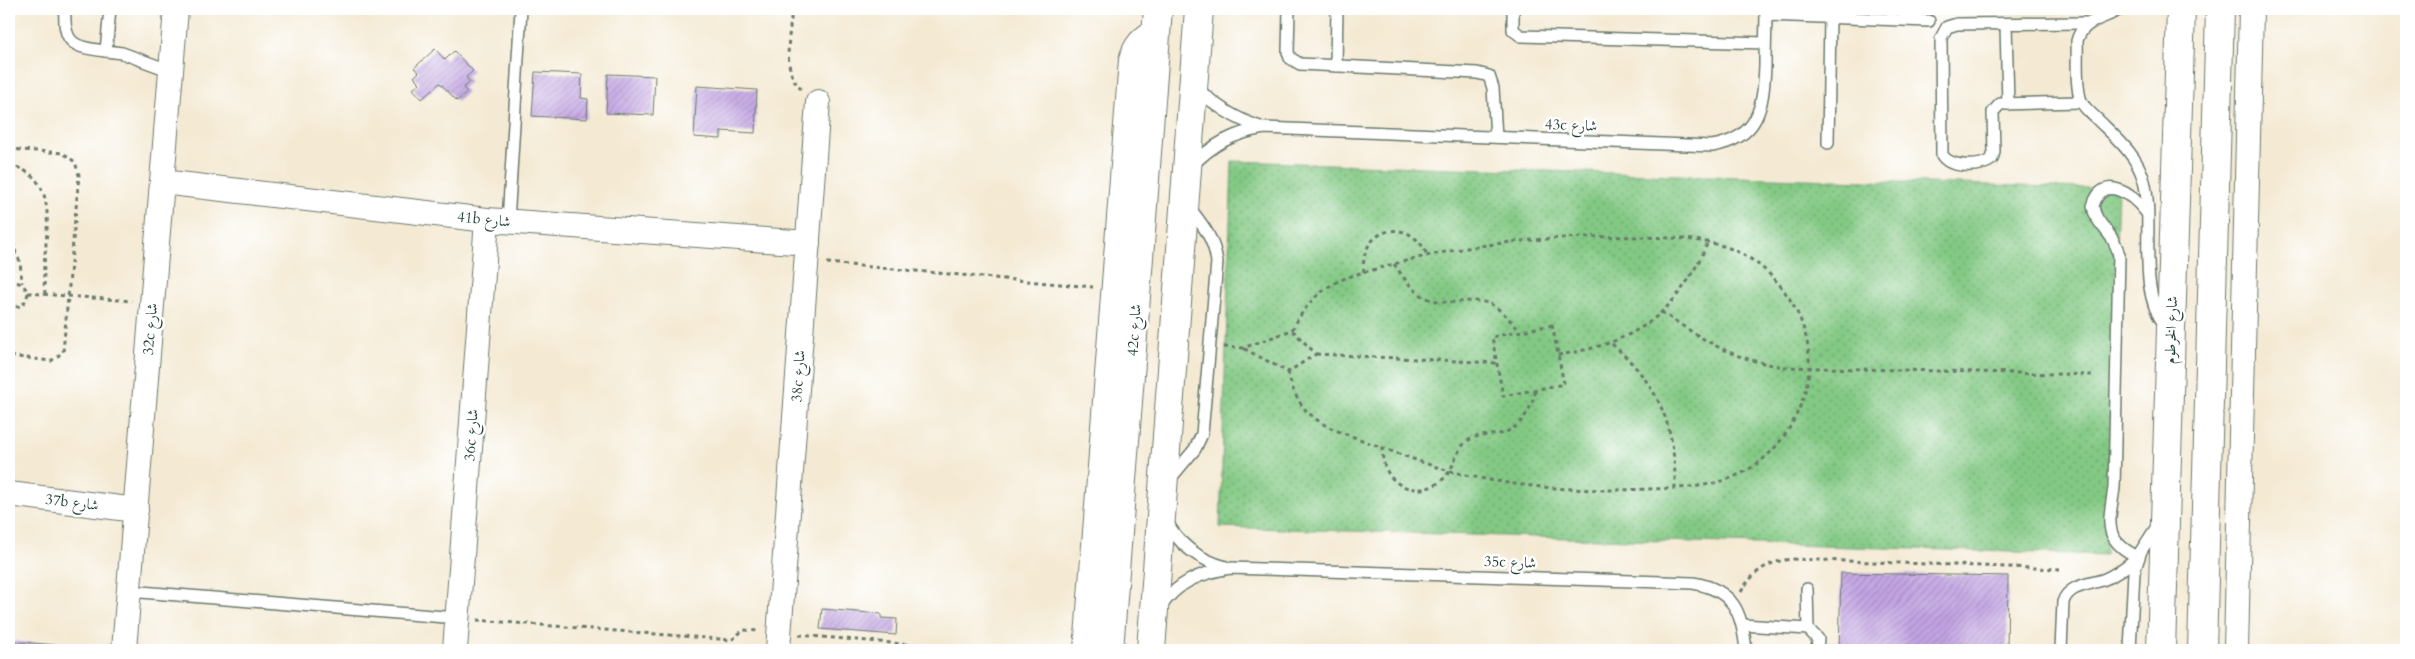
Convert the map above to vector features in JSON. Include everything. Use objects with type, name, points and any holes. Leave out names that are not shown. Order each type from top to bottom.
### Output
[{"type":"main road","points":[[1151,650],[1199,9]]},
{"type":"main road","name":"شارع الخرطوم","points":[[2160,650],[2180,9]]},
{"type":"main road","points":[[2202,650],[2220,9]]},
{"type":"main road","name":"42c شارع","points":[[1109,650],[1157,19]]},
{"type":"street","name":"32c شارع","points":[[124,650],[176,9]]},
{"type":"street","points":[[2236,650],[2251,9]]},
{"type":"street","points":[[1086,650],[1132,60],[1134,52],[1157,19]]},
{"type":"street","name":"38c شارع","points":[[779,642],[818,102]]},
{"type":"street","name":"41b شارع","points":[[162,182],[497,221],[808,243]]},
{"type":"street","name":"36c شارع","points":[[455,650],[497,221]]},
{"type":"street","name":"37b شارع","points":[[9,494],[136,510]]},
{"type":"lane","points":[[65,9],[65,30],[80,48],[122,53],[171,71]]},
{"type":"lane","points":[[106,51],[110,9]]},
{"type":"lane","points":[[497,221],[522,9]]},
{"type":"lane","points":[[1289,9],[1288,52],[1290,58],[1300,64],[1483,73],[1492,82],[1496,137]]},
{"type":"lane","points":[[1336,66],[1337,9]]},
{"type":"lane","points":[[1513,9],[1513,30],[1521,36],[1765,43]]},
{"type":"lane","points":[[2082,102],[2000,104],[1994,109],[1994,152],[1992,159],[1985,163],[1957,164],[1946,160],[1942,149],[1941,38],[1944,31],[1952,24],[2088,23],[2109,16],[2120,9]]},
{"type":"lane","points":[[1766,12],[1830,18],[1929,21]]},
{"type":"lane","name":"43c شارع","points":[[1187,172],[1221,141],[1242,133],[1264,128],[1702,145],[1724,144],[1745,133],[1759,114],[1764,91],[1766,12]]},
{"type":"lane","points":[[1828,143],[1830,18]]},
{"type":"lane","points":[[2088,23],[2079,33],[2077,40],[2082,102],[2136,161],[2144,180],[2151,289],[2160,319],[2171,332]]},
{"type":"lane","points":[[2006,24],[2008,104]]},
{"type":"lane","name":"43c شارع","points":[[1194,84],[1218,107],[1248,123],[1264,128]]},
{"type":"lane","points":[[2138,557],[2121,548],[2110,533],[2109,522],[2114,488],[2119,255],[2112,238],[2096,219],[2093,206],[2099,194],[2111,188],[2118,189],[2133,197],[2146,212]]},
{"type":"lane","points":[[1162,499],[1195,449],[1202,434],[1217,262],[1209,233],[1184,202]]},
{"type":"lane","name":"35c شارع","points":[[1162,499],[1170,528],[1182,542],[1196,555],[1212,564],[1230,568],[1693,582],[1716,590],[1734,605],[1743,625],[1746,650]]},
{"type":"lane","points":[[2130,650],[2132,578],[2138,557],[2165,515]]},
{"type":"lane","points":[[2061,650],[2065,595],[2081,586],[2106,578],[2138,557]]},
{"type":"lane","name":"35c شارع","points":[[1153,622],[1170,594],[1183,583],[1198,575],[1230,568]]},
{"type":"lane","points":[[1806,589],[1808,629]]},
{"type":"lane","points":[[129,591],[457,618]]},
{"type":"lane","points":[[1743,625],[1808,629],[1818,639],[1818,650]]},
{"type":"path","points":[[792,9],[790,72],[806,96],[818,102]]},
{"type":"path","points":[[9,149],[63,153],[70,156],[78,168],[66,344],[58,357],[44,361],[9,356]]},
{"type":"path","points":[[9,165],[20,168],[33,177],[43,190],[48,225],[44,266],[45,294]]},
{"type":"path","points":[[9,227],[22,269],[22,284],[28,293]]},
{"type":"path","points":[[1364,272],[1362,262],[1364,252],[1377,235],[1387,231],[1408,232],[1424,246],[1428,255]]},
{"type":"path","points":[[1569,236],[1655,237],[1708,242],[1729,248],[1748,258],[1766,271],[1781,287],[1793,305],[1802,325],[1807,346],[1809,368],[1803,400],[1790,429],[1769,454],[1742,473],[1712,485],[1617,490],[1559,488],[1501,481],[1450,471],[1382,448],[1324,424],[1313,417],[1296,397],[1288,372],[1243,348],[1292,330],[1306,306],[1317,295],[1346,277],[1428,255],[1512,242],[1569,236]]},
{"type":"path","points":[[1558,355],[1592,350],[1612,344],[1638,330],[1661,312],[1680,292],[1696,268],[1708,242]]},
{"type":"path","points":[[808,243],[827,245],[825,263],[845,265],[1098,287],[1100,269],[1115,270]]},
{"type":"path","points":[[9,245],[16,253]]},
{"type":"path","points":[[1394,264],[1411,288],[1427,299],[1446,303],[1487,303],[1500,310],[1520,331]]},
{"type":"path","points":[[9,284],[16,282],[22,284]]},
{"type":"path","points":[[28,293],[152,303]]},
{"type":"path","points":[[9,311],[24,303],[28,293]]},
{"type":"path","points":[[9,306],[14,307]]},
{"type":"path","points":[[1661,312],[1702,340],[1738,357],[1784,367],[2093,375]]},
{"type":"path","points":[[1552,324],[1564,384],[1503,396],[1492,337],[1520,331],[1552,324]]},
{"type":"path","points":[[1292,330],[1316,354]]},
{"type":"path","points":[[1612,344],[1633,362],[1650,384],[1663,408],[1672,434],[1676,462],[1675,488]]},
{"type":"path","points":[[1288,372],[1316,354],[1497,363]]},
{"type":"path","points":[[1382,448],[1384,467],[1390,476],[1406,487],[1426,488],[1444,479],[1450,471],[1460,448],[1466,442],[1480,436],[1507,432],[1519,423],[1532,404],[1536,390]]},
{"type":"path","points":[[1734,605],[1752,576],[1770,563],[1781,560],[2060,568]]},
{"type":"path","points":[[457,618],[732,640],[743,630],[779,642],[972,650]]},
{"type":"green space","points":[[1232,161],[2118,189],[2106,555],[1220,527]]},
{"type":"building","points":[[435,49],[445,60],[454,51],[473,71],[466,77],[470,82],[463,88],[467,92],[457,101],[440,83],[422,99],[413,89],[420,83],[414,77],[419,72],[414,68]]},
{"type":"building","points":[[535,72],[582,74],[581,98],[588,99],[587,119],[532,116]]},
{"type":"building","points":[[608,74],[655,76],[653,115],[606,113]]},
{"type":"building","points":[[697,86],[757,90],[755,133],[721,131],[721,139],[694,137]]},
{"type":"building","points":[[1841,573],[2008,576],[2007,650],[1839,650]]},
{"type":"building","points":[[822,609],[881,614],[881,618],[897,619],[896,635],[820,629]]},
{"type":"building","points":[[9,641],[81,647],[80,650],[9,650]]}]
